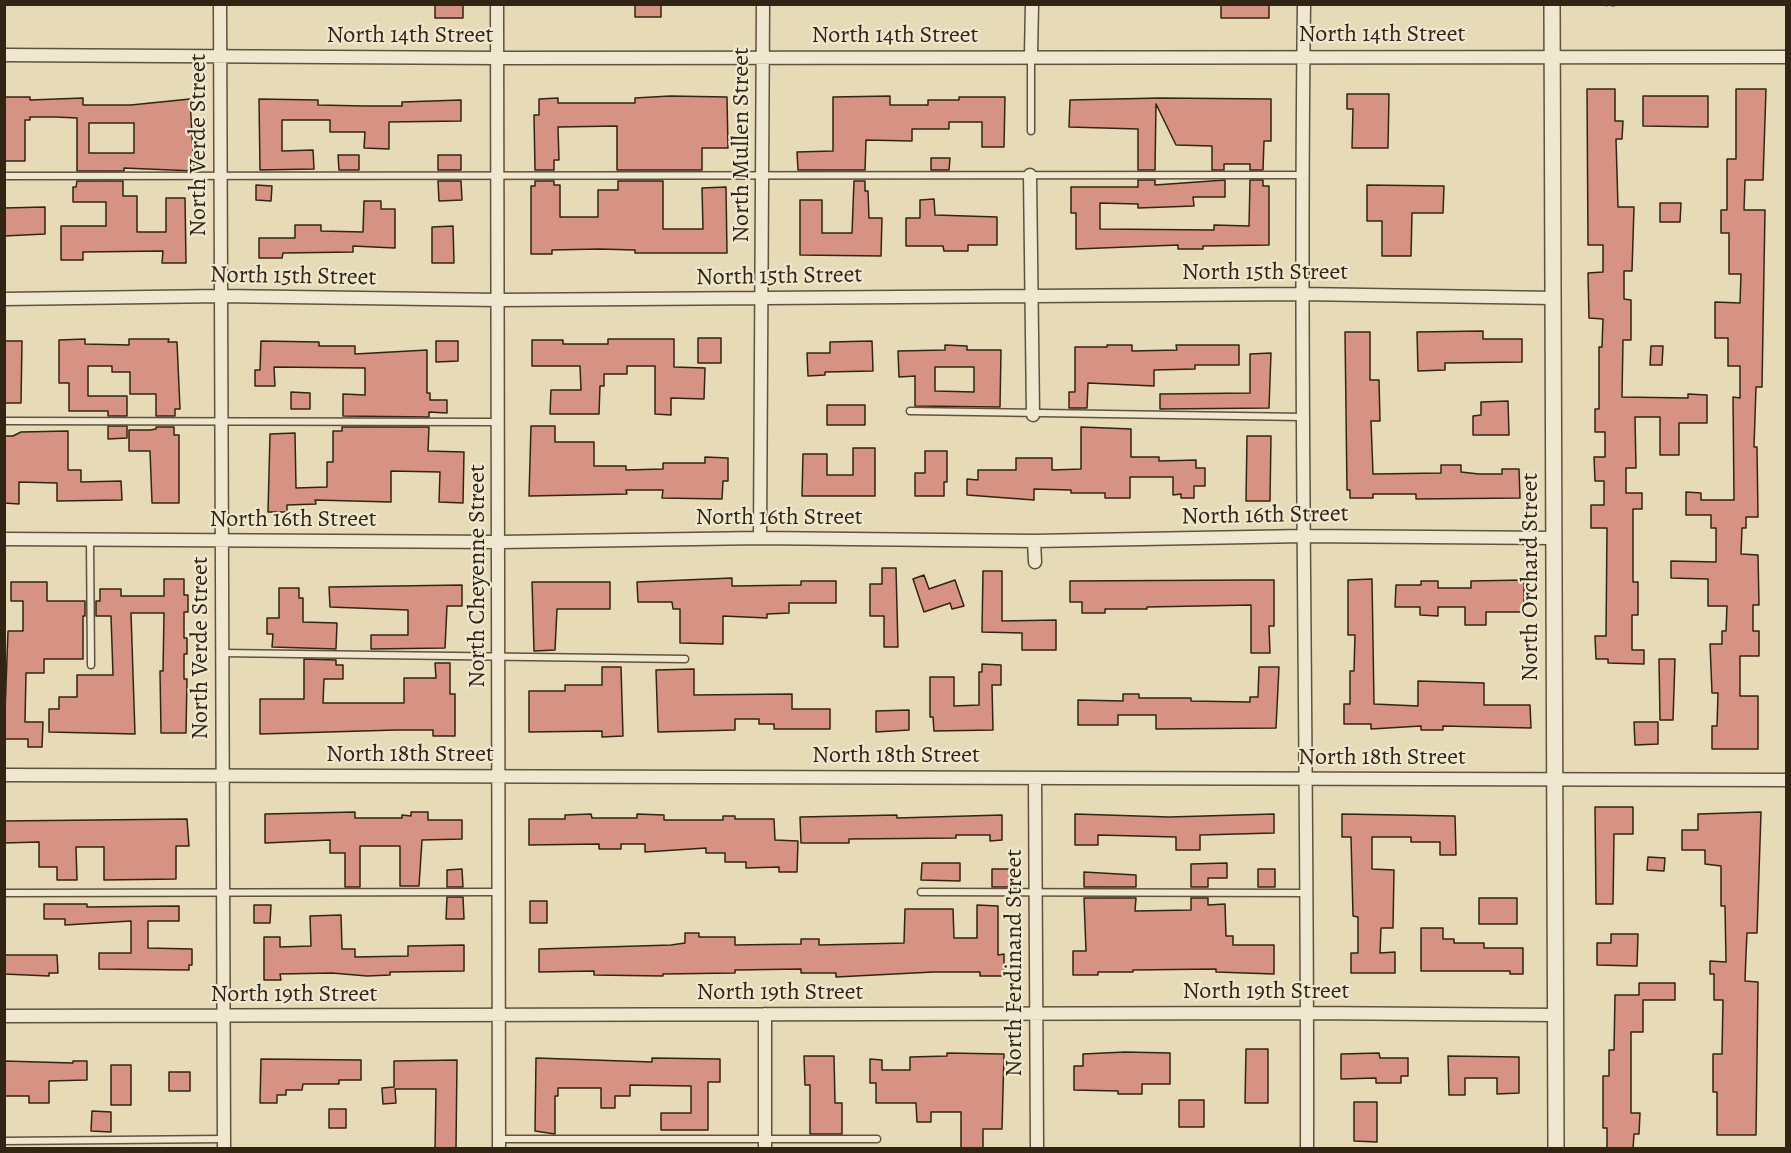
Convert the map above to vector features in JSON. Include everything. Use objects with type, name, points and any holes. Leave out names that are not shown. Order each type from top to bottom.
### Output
[{"type":"street","name":"North Verde Street","points":[[220,4],[224,1144]]},
{"type":"street","name":"North Cheyenne Street","points":[[497,4],[500,542],[499,1144]]},
{"type":"street","name":"North Mullen Street","points":[[760,538],[763,4]]},
{"type":"street","points":[[1032,4],[1032,55]]},
{"type":"street","points":[[1304,4],[1302,294],[1307,778],[1307,1149]]},
{"type":"street","name":"North Orchard Street","points":[[1552,4],[1556,1149]]},
{"type":"street","name":"North 14th Street","points":[[4,55],[498,58],[1032,55],[1786,57]]},
{"type":"street","points":[[1030,175],[1033,415]]},
{"type":"street","name":"North 15th Street","points":[[4,300],[221,296],[498,300],[1031,294],[1302,294],[1553,298]]},
{"type":"street","name":"North 16th Street","points":[[4,539],[500,542],[760,538],[1034,541],[1304,536],[1554,538]]},
{"type":"street","points":[[1034,541],[1035,562]]},
{"type":"street","name":"North 18th Street","points":[[4,775],[1786,780]]},
{"type":"street","name":"North Ferdinand Street","points":[[1035,778],[1037,1149]]},
{"type":"street","name":"North 19th Street","points":[[4,1016],[1307,1013],[1556,1015]]},
{"type":"street","points":[[765,1014],[765,1144]]},
{"type":"lane","points":[[1031,131],[1032,55]]},
{"type":"lane","points":[[4,176],[1303,175]]},
{"type":"lane","points":[[910,411],[1033,415],[1303,417]]},
{"type":"lane","points":[[4,421],[499,422]]},
{"type":"lane","points":[[90,540],[91,665]]},
{"type":"lane","points":[[222,653],[685,659]]},
{"type":"lane","points":[[4,893],[498,892]]},
{"type":"lane","points":[[921,892],[1307,893]]},
{"type":"lane","points":[[499,1144],[765,1144],[877,1139]]},
{"type":"lane","points":[[4,1141],[224,1144]]},
{"type":"path","points":[[1596,4],[1615,5]]},
{"type":"building","points":[[435,4],[463,4],[463,18],[435,18]]},
{"type":"building","points":[[635,4],[661,4],[661,17],[635,17]]},
{"type":"building","points":[[1221,4],[1269,4],[1269,18],[1221,18]]},
{"type":"building","points":[[1587,89],[1615,89],[1615,121],[1623,121],[1622,139],[1616,139],[1618,207],[1634,207],[1632,271],[1624,271],[1624,299],[1631,300],[1631,340],[1623,340],[1622,397],[1688,398],[1688,394],[1707,395],[1707,423],[1679,423],[1679,455],[1660,455],[1660,417],[1635,417],[1636,468],[1626,468],[1626,493],[1642,493],[1642,509],[1633,509],[1633,582],[1638,582],[1638,615],[1632,615],[1632,650],[1644,650],[1644,664],[1608,663],[1608,659],[1596,659],[1595,636],[1606,636],[1607,528],[1591,528],[1591,505],[1604,505],[1604,481],[1595,481],[1594,457],[1605,457],[1605,432],[1595,432],[1595,409],[1599,409],[1599,347],[1602,347],[1603,319],[1589,318],[1588,273],[1603,272],[1603,245],[1588,245]]},
{"type":"building","points":[[1736,89],[1766,89],[1763,180],[1745,180],[1744,210],[1765,210],[1762,387],[1756,387],[1754,447],[1757,447],[1758,517],[1746,517],[1746,528],[1742,528],[1741,554],[1758,555],[1759,605],[1753,605],[1753,631],[1759,631],[1759,656],[1740,656],[1740,696],[1758,696],[1758,749],[1712,749],[1712,726],[1717,726],[1718,693],[1712,693],[1710,644],[1722,644],[1722,631],[1726,631],[1727,606],[1708,606],[1708,579],[1671,578],[1671,561],[1716,562],[1716,528],[1711,528],[1711,515],[1686,515],[1686,492],[1701,493],[1701,500],[1734,500],[1733,397],[1740,398],[1740,366],[1728,366],[1728,338],[1715,338],[1715,302],[1740,303],[1741,274],[1729,274],[1729,233],[1721,233],[1721,210],[1727,210],[1727,159],[1736,159]]},
{"type":"building","points":[[1347,94],[1389,94],[1388,148],[1352,148],[1353,109],[1347,109]]},
{"type":"building","points":[[890,96],[890,105],[928,105],[928,100],[959,100],[959,97],[1005,97],[1004,147],[982,147],[982,122],[949,122],[949,129],[912,129],[912,141],[866,140],[865,170],[798,170],[797,152],[833,151],[833,97]]},
{"type":"building","points":[[1643,96],[1708,96],[1708,127],[1643,126]]},
{"type":"building","points":[[4,97],[30,97],[30,100],[83,98],[83,105],[131,105],[190,99],[194,171],[124,168],[124,171],[77,171],[77,118],[30,117],[30,120],[25,120],[25,161],[4,161]],"holes":[[[89,123],[134,123],[134,153],[89,153]]]},
{"type":"building","points":[[727,97],[728,148],[702,148],[702,170],[617,170],[617,126],[558,127],[559,160],[554,160],[554,170],[535,170],[534,115],[539,115],[539,99],[558,98],[558,103],[635,103],[635,98]]},
{"type":"building","points":[[259,99],[318,100],[318,105],[365,106],[402,106],[402,102],[461,100],[461,121],[389,122],[389,149],[364,148],[365,132],[330,132],[330,120],[282,120],[282,151],[313,150],[314,169],[260,170]]},
{"type":"building","points":[[1271,99],[1271,141],[1264,141],[1263,170],[1250,170],[1250,164],[1224,164],[1224,170],[1212,170],[1212,146],[1176,145],[1156,104],[1155,170],[1138,170],[1138,129],[1069,127],[1070,100]]},
{"type":"building","points":[[338,155],[359,155],[359,170],[339,170]]},
{"type":"building","points":[[438,155],[461,155],[461,170],[438,170]]},
{"type":"building","points":[[931,158],[950,158],[949,170],[931,170]]},
{"type":"building","points":[[1138,180],[1155,180],[1155,185],[1225,180],[1225,197],[1193,197],[1194,206],[1138,208],[1138,204],[1100,203],[1100,229],[1214,230],[1214,225],[1249,226],[1250,180],[1263,180],[1263,186],[1269,186],[1269,245],[1203,246],[1203,249],[1178,249],[1178,245],[1076,249],[1076,213],[1071,213],[1071,187],[1138,187]]},
{"type":"building","points":[[77,181],[123,181],[123,196],[137,196],[137,232],[166,232],[166,198],[185,198],[186,263],[162,263],[163,251],[83,252],[83,260],[61,260],[61,226],[106,226],[106,202],[73,202],[73,187],[76,187]]},
{"type":"building","points":[[438,181],[461,181],[462,200],[439,201]]},
{"type":"building","points":[[535,181],[554,181],[554,185],[560,185],[560,217],[598,217],[598,190],[618,190],[618,181],[663,181],[663,229],[703,229],[702,188],[726,187],[727,253],[635,253],[635,250],[599,249],[552,250],[552,254],[531,254],[531,186],[535,186]]},
{"type":"building","points":[[854,181],[865,181],[865,191],[868,191],[869,218],[882,218],[881,256],[800,255],[800,200],[822,200],[822,233],[852,233]]},
{"type":"building","points":[[256,185],[272,186],[271,201],[256,200]]},
{"type":"building","points":[[1367,185],[1444,186],[1443,213],[1412,213],[1411,256],[1382,256],[1382,221],[1367,221]]},
{"type":"building","points":[[934,199],[935,215],[997,217],[997,245],[968,245],[968,251],[944,251],[943,246],[906,246],[906,218],[920,218],[920,200]]},
{"type":"building","points":[[364,201],[381,201],[381,209],[395,209],[395,248],[353,246],[353,252],[283,253],[282,258],[259,258],[259,238],[295,238],[295,225],[321,225],[321,231],[363,232]]},
{"type":"building","points":[[1660,203],[1681,203],[1680,222],[1660,222]]},
{"type":"building","points":[[45,207],[45,234],[4,236],[4,208]]},
{"type":"building","points":[[453,226],[454,263],[432,263],[432,227]]},
{"type":"building","points":[[1483,331],[1483,339],[1522,339],[1522,362],[1445,363],[1445,370],[1418,371],[1417,332]]},
{"type":"building","points":[[1345,332],[1370,332],[1370,380],[1379,380],[1380,421],[1371,421],[1373,474],[1441,473],[1441,465],[1461,465],[1461,472],[1479,474],[1502,474],[1502,469],[1519,469],[1520,498],[1416,499],[1416,494],[1373,494],[1373,498],[1350,498],[1350,490],[1347,490]]},
{"type":"building","points":[[698,338],[721,338],[721,363],[698,363]]},
{"type":"building","points":[[85,339],[85,344],[129,345],[129,339],[169,339],[168,342],[177,342],[180,409],[175,409],[175,416],[156,416],[156,394],[130,394],[130,372],[112,372],[112,366],[88,366],[88,396],[127,396],[127,416],[108,416],[108,411],[69,411],[69,383],[59,383],[59,340]]},
{"type":"building","points":[[608,339],[674,339],[674,367],[705,368],[704,399],[671,398],[671,415],[655,414],[655,366],[627,366],[627,374],[604,374],[604,386],[600,386],[599,414],[550,414],[551,390],[581,390],[580,366],[532,366],[532,340],[563,340],[563,344],[608,344]]},
{"type":"building","points":[[4,341],[22,341],[21,403],[4,403]]},
{"type":"building","points":[[261,341],[319,342],[319,346],[355,346],[355,354],[427,350],[427,393],[430,393],[430,400],[447,400],[447,413],[429,412],[429,417],[343,416],[343,394],[365,395],[365,368],[274,367],[275,386],[255,386],[255,370],[260,370]]},
{"type":"building","points":[[436,341],[458,341],[458,361],[436,362]]},
{"type":"building","points":[[872,341],[873,371],[825,372],[825,375],[808,376],[807,353],[830,353],[830,342]]},
{"type":"building","points":[[945,345],[967,346],[967,350],[1001,350],[1000,407],[915,406],[915,376],[899,377],[898,351],[945,350]],"holes":[[[935,367],[974,367],[974,392],[935,391]]]},
{"type":"building","points":[[1107,345],[1132,345],[1132,351],[1177,350],[1176,345],[1239,345],[1239,365],[1195,365],[1195,369],[1154,370],[1154,386],[1088,383],[1087,408],[1069,408],[1069,392],[1075,392],[1075,347],[1107,347]]},
{"type":"building","points":[[1651,346],[1663,346],[1662,365],[1650,365]]},
{"type":"building","points":[[1271,353],[1269,408],[1160,409],[1160,394],[1250,393],[1250,354]]},
{"type":"building","points":[[291,392],[310,393],[310,409],[291,409]]},
{"type":"building","points":[[1508,401],[1509,435],[1473,435],[1473,416],[1481,415],[1481,402]]},
{"type":"building","points":[[827,405],[865,405],[865,425],[827,425]]},
{"type":"building","points":[[108,426],[127,426],[127,438],[108,439]]},
{"type":"building","points":[[531,426],[555,426],[555,442],[594,442],[594,466],[626,466],[626,470],[663,469],[663,463],[705,463],[705,457],[728,458],[728,481],[723,481],[722,499],[662,498],[663,490],[626,490],[627,494],[529,496]]},
{"type":"building","points":[[156,427],[174,427],[174,435],[179,435],[179,503],[152,503],[150,451],[129,451],[129,430],[150,430]]},
{"type":"building","points":[[342,427],[429,427],[428,451],[464,452],[463,503],[439,502],[440,472],[391,471],[391,502],[315,500],[316,504],[287,505],[287,512],[268,512],[270,434],[295,433],[296,488],[327,487],[327,462],[333,462],[333,431],[342,431]]},
{"type":"building","points":[[1081,427],[1131,429],[1131,457],[1159,457],[1159,461],[1196,460],[1196,468],[1205,468],[1205,486],[1194,486],[1194,498],[1181,498],[1181,494],[1173,495],[1173,477],[1130,477],[1130,498],[1105,498],[1105,493],[1071,493],[1071,490],[1034,489],[1034,500],[967,495],[967,479],[978,480],[978,470],[1016,470],[1016,458],[1052,458],[1052,470],[1081,469]]},
{"type":"building","points":[[68,431],[68,470],[81,470],[81,482],[121,481],[122,500],[57,501],[57,483],[19,482],[19,504],[4,503],[4,436],[13,436],[21,432]]},
{"type":"building","points":[[1247,436],[1271,436],[1270,501],[1246,501]]},
{"type":"building","points":[[853,448],[875,448],[875,496],[802,496],[803,454],[827,454],[827,475],[853,475]]},
{"type":"building","points":[[925,451],[947,451],[947,482],[944,482],[944,496],[915,496],[915,473],[925,473]]},
{"type":"building","points":[[882,568],[896,568],[898,647],[884,647],[884,616],[870,616],[870,584],[882,584]]},
{"type":"building","points":[[983,571],[1002,571],[1002,621],[1056,620],[1056,650],[1022,650],[1022,633],[982,632]]},
{"type":"building","points":[[924,575],[929,589],[955,580],[964,606],[952,609],[950,603],[924,612],[913,579]]},
{"type":"building","points":[[732,578],[732,586],[801,585],[801,581],[836,581],[836,603],[789,603],[789,613],[767,614],[767,618],[723,616],[723,644],[680,643],[680,609],[673,609],[672,602],[638,602],[637,582]]},
{"type":"building","points":[[164,579],[184,579],[184,595],[188,595],[188,612],[184,612],[184,638],[187,638],[187,654],[184,654],[184,679],[187,679],[186,733],[161,733],[160,671],[163,671],[164,613],[131,613],[135,734],[49,732],[49,709],[59,709],[59,697],[77,697],[77,675],[113,675],[111,616],[96,616],[96,601],[100,601],[100,589],[121,589],[121,596],[164,596]]},
{"type":"building","points":[[1372,579],[1374,704],[1418,706],[1418,681],[1484,683],[1484,705],[1530,705],[1531,728],[1443,726],[1443,730],[1421,730],[1421,726],[1371,729],[1371,724],[1344,724],[1344,704],[1350,704],[1350,671],[1354,671],[1355,635],[1348,635],[1348,580]]},
{"type":"building","points":[[1274,580],[1274,626],[1269,626],[1270,653],[1251,653],[1251,605],[1147,607],[1147,609],[1105,609],[1105,613],[1082,613],[1082,602],[1070,602],[1070,581]]},
{"type":"building","points":[[1524,580],[1524,612],[1486,612],[1486,625],[1465,625],[1465,607],[1438,607],[1438,616],[1420,615],[1420,607],[1395,607],[1396,585],[1421,585],[1421,581],[1438,581],[1438,588],[1471,588],[1471,581]]},
{"type":"building","points":[[11,582],[47,582],[47,601],[85,601],[83,659],[44,659],[44,673],[26,673],[25,722],[43,722],[42,747],[28,747],[28,739],[4,739],[8,631],[23,631],[23,601],[11,601]]},
{"type":"building","points":[[532,582],[610,582],[610,609],[557,609],[555,650],[534,651]]},
{"type":"building","points":[[462,585],[462,606],[447,606],[445,648],[371,649],[371,635],[408,635],[408,610],[330,607],[329,587]]},
{"type":"building","points":[[279,588],[299,588],[299,598],[303,598],[303,622],[337,623],[336,649],[272,647],[273,634],[267,634],[267,618],[279,618]]},
{"type":"building","points":[[304,659],[336,660],[336,665],[343,665],[343,679],[324,679],[323,703],[404,703],[404,678],[436,678],[435,663],[450,663],[450,694],[455,694],[455,736],[433,736],[433,730],[260,734],[260,699],[304,699]]},
{"type":"building","points":[[1659,659],[1675,659],[1673,720],[1660,720]]},
{"type":"building","points":[[982,664],[1001,665],[1001,685],[992,685],[993,730],[934,731],[933,717],[930,717],[930,677],[954,677],[954,706],[979,705],[979,672],[982,672]]},
{"type":"building","points":[[602,667],[621,667],[623,736],[602,737],[602,731],[529,732],[529,691],[565,691],[565,685],[602,685]]},
{"type":"building","points":[[1259,667],[1279,667],[1276,728],[1156,729],[1156,715],[1118,715],[1118,725],[1078,725],[1078,700],[1123,701],[1123,694],[1139,694],[1139,698],[1191,698],[1191,701],[1250,702],[1250,697],[1258,697]]},
{"type":"building","points":[[694,669],[694,695],[792,694],[792,709],[830,709],[830,729],[774,729],[774,724],[759,724],[759,719],[735,719],[735,730],[658,732],[656,670]]},
{"type":"building","points":[[909,710],[909,730],[876,732],[876,711]]},
{"type":"building","points":[[1634,722],[1658,722],[1658,744],[1635,745]]},
{"type":"building","points":[[1595,807],[1633,807],[1633,834],[1614,834],[1613,904],[1596,904]]},
{"type":"building","points":[[355,812],[355,818],[402,818],[402,815],[411,816],[411,812],[428,812],[428,820],[462,820],[462,839],[422,840],[419,886],[400,886],[400,846],[360,846],[360,887],[345,887],[345,853],[330,853],[330,840],[265,843],[265,814]]},
{"type":"building","points":[[1761,812],[1757,933],[1747,933],[1745,981],[1758,982],[1756,1135],[1717,1135],[1717,1092],[1713,1092],[1713,1054],[1722,1054],[1723,1000],[1714,1000],[1714,974],[1710,974],[1710,961],[1726,962],[1725,906],[1721,906],[1721,866],[1705,864],[1705,850],[1682,850],[1682,830],[1698,830],[1698,814]]},
{"type":"building","points":[[591,814],[592,818],[637,818],[637,814],[664,815],[664,820],[723,820],[723,816],[735,816],[735,819],[774,819],[775,840],[798,841],[797,872],[779,872],[779,867],[746,868],[746,862],[725,862],[725,853],[706,853],[706,848],[645,852],[645,844],[621,844],[621,849],[599,849],[599,844],[529,845],[529,819],[565,819],[565,815]]},
{"type":"building","points":[[1075,814],[1169,817],[1274,814],[1274,833],[1200,835],[1200,850],[1176,850],[1176,837],[1098,835],[1098,845],[1075,845]]},
{"type":"building","points":[[1342,814],[1455,816],[1456,855],[1440,855],[1440,842],[1411,842],[1411,837],[1372,837],[1372,869],[1394,870],[1393,928],[1381,928],[1380,953],[1395,952],[1395,973],[1351,973],[1351,953],[1358,953],[1358,917],[1353,916],[1351,837],[1342,837]]},
{"type":"building","points":[[897,815],[897,818],[1002,815],[1002,840],[990,841],[990,835],[956,835],[956,838],[849,839],[849,843],[801,843],[800,817]]},
{"type":"building","points":[[187,819],[189,846],[176,846],[176,879],[104,880],[104,847],[76,847],[77,880],[57,880],[57,867],[39,867],[39,842],[4,843],[4,821]]},
{"type":"building","points":[[1648,857],[1665,858],[1664,871],[1647,870]]},
{"type":"building","points":[[922,863],[960,863],[960,881],[921,880]]},
{"type":"building","points":[[1227,863],[1227,878],[1208,878],[1208,887],[1191,887],[1191,864]]},
{"type":"building","points":[[462,869],[463,887],[447,887],[447,870]]},
{"type":"building","points":[[992,869],[1010,869],[1011,887],[992,887]]},
{"type":"building","points":[[1258,869],[1275,869],[1275,887],[1258,887]]},
{"type":"building","points":[[1084,872],[1136,875],[1136,887],[1084,887]]},
{"type":"building","points":[[447,897],[463,897],[464,919],[446,919]]},
{"type":"building","points":[[1084,898],[1136,898],[1135,911],[1191,910],[1191,898],[1208,898],[1208,905],[1225,904],[1226,936],[1233,936],[1233,945],[1274,945],[1274,974],[1216,972],[1216,969],[1133,970],[1133,972],[1098,972],[1098,975],[1073,975],[1073,951],[1086,951]]},
{"type":"building","points":[[1479,898],[1517,898],[1517,924],[1479,924]]},
{"type":"building","points":[[530,901],[547,901],[547,923],[530,923]]},
{"type":"building","points":[[44,904],[87,904],[87,907],[179,906],[179,921],[148,921],[148,948],[192,949],[192,965],[189,965],[189,970],[99,969],[99,953],[131,953],[131,921],[65,925],[65,919],[44,919]]},
{"type":"building","points":[[254,905],[271,905],[270,923],[254,923]]},
{"type":"building","points":[[977,905],[998,906],[998,955],[1004,954],[1004,976],[980,976],[980,972],[933,972],[836,977],[836,973],[801,973],[801,969],[735,970],[735,973],[663,974],[663,976],[594,975],[594,971],[539,972],[539,949],[671,945],[685,943],[685,933],[699,933],[699,937],[735,937],[735,945],[801,944],[801,939],[819,939],[819,945],[904,943],[905,909],[953,909],[954,938],[977,938]]},
{"type":"building","points":[[341,915],[342,949],[355,949],[355,957],[408,956],[408,946],[464,945],[464,971],[390,972],[390,975],[367,976],[332,973],[280,974],[281,980],[264,980],[264,937],[280,937],[280,947],[311,946],[310,916]]},
{"type":"building","points":[[1421,928],[1443,928],[1443,939],[1454,939],[1454,943],[1484,943],[1484,948],[1523,948],[1523,974],[1510,974],[1510,971],[1421,971]]},
{"type":"building","points":[[1611,934],[1638,934],[1637,966],[1597,965],[1597,943],[1611,943]]},
{"type":"building","points":[[4,955],[57,955],[58,973],[49,973],[49,976],[4,974]]},
{"type":"building","points":[[1639,983],[1675,983],[1675,1000],[1643,1000],[1643,1032],[1631,1032],[1631,1113],[1640,1113],[1639,1134],[1634,1134],[1633,1149],[1607,1149],[1607,1128],[1603,1128],[1603,1076],[1609,1076],[1609,1050],[1614,1050],[1615,995],[1639,995]]},
{"type":"building","points":[[1246,1049],[1268,1049],[1268,1103],[1245,1103]]},
{"type":"building","points":[[947,1053],[1004,1054],[1002,1129],[983,1129],[983,1149],[961,1149],[961,1112],[931,1112],[931,1122],[917,1122],[916,1103],[876,1103],[876,1083],[870,1083],[870,1059],[882,1060],[882,1070],[910,1070],[910,1057],[947,1056]]},
{"type":"building","points":[[1170,1053],[1170,1084],[1142,1084],[1142,1094],[1074,1090],[1074,1066],[1083,1066],[1083,1054]]},
{"type":"building","points":[[1379,1053],[1380,1058],[1408,1058],[1408,1076],[1401,1076],[1401,1083],[1376,1083],[1376,1078],[1341,1079],[1341,1054]]},
{"type":"building","points":[[804,1056],[834,1056],[835,1103],[842,1103],[842,1134],[810,1134],[810,1085],[805,1085]]},
{"type":"building","points":[[1448,1056],[1519,1057],[1519,1093],[1497,1094],[1497,1078],[1465,1078],[1465,1095],[1449,1095]]},
{"type":"building","points":[[536,1058],[652,1062],[652,1058],[720,1059],[720,1082],[708,1082],[708,1130],[661,1130],[661,1113],[691,1113],[691,1086],[630,1085],[630,1096],[615,1096],[615,1108],[601,1108],[601,1088],[558,1088],[558,1096],[555,1096],[555,1134],[535,1131]]},
{"type":"building","points":[[261,1059],[361,1060],[361,1080],[339,1080],[339,1084],[303,1084],[302,1090],[286,1090],[286,1095],[277,1095],[277,1103],[260,1103]]},
{"type":"building","points":[[457,1060],[456,1149],[435,1149],[436,1089],[395,1089],[396,1103],[383,1104],[382,1088],[394,1087],[394,1061]]},
{"type":"building","points":[[4,1061],[73,1063],[73,1061],[87,1061],[87,1080],[49,1081],[49,1103],[29,1103],[29,1096],[4,1096]]},
{"type":"building","points":[[111,1065],[131,1065],[131,1105],[111,1105]]},
{"type":"building","points":[[169,1072],[190,1072],[190,1091],[169,1091]]},
{"type":"building","points":[[1179,1100],[1204,1100],[1204,1127],[1179,1127]]},
{"type":"building","points":[[1354,1102],[1377,1102],[1377,1142],[1354,1141]]},
{"type":"building","points":[[329,1109],[346,1109],[346,1128],[329,1128]]},
{"type":"building","points":[[92,1111],[111,1112],[111,1132],[91,1131]]}]
